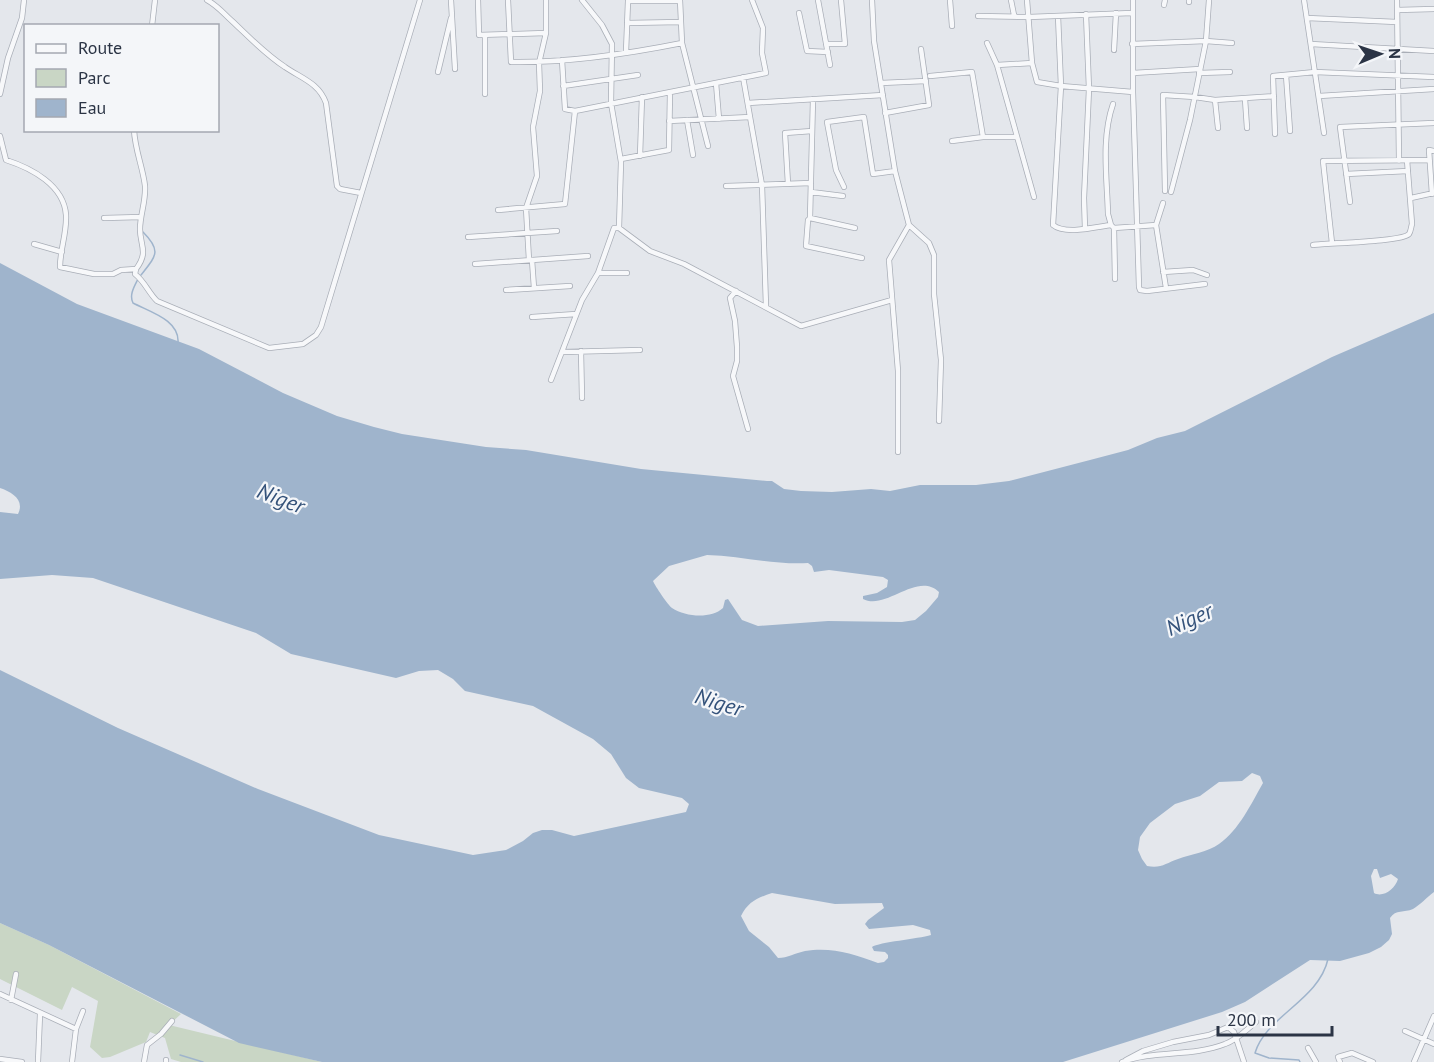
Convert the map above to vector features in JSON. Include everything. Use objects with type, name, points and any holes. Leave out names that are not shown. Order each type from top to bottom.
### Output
[{"type":"street","points":[[0,94],[8,58],[22,18],[24,0]]},
{"type":"street","points":[[152,24],[155,0]]},
{"type":"street","points":[[207,0],[219,6],[253,42],[284,67],[315,85],[323,94],[337,186],[340,189],[361,193]]},
{"type":"street","points":[[134,132],[145,184],[140,232],[144,250],[135,274],[151,295],[157,301],[269,348],[303,344],[316,335],[321,327],[420,0]]},
{"type":"street","points":[[451,0],[455,69]]},
{"type":"street","points":[[478,0],[479,35],[546,33]]},
{"type":"street","points":[[508,0],[511,62],[539,63],[682,43]]},
{"type":"street","points":[[534,288],[526,208],[537,176],[533,127],[540,91],[539,63],[546,33],[546,0]]},
{"type":"street","points":[[582,0],[602,26],[612,44],[611,104],[621,159],[619,228]]},
{"type":"street","points":[[626,52],[628,1],[680,0],[682,43],[708,146]]},
{"type":"street","points":[[562,60],[565,109],[575,111],[765,73],[762,53],[763,28],[752,0]]},
{"type":"street","points":[[818,0],[830,65]]},
{"type":"street","points":[[826,44],[845,44],[841,0]]},
{"type":"street","points":[[872,0],[874,41],[895,171],[909,225],[929,243],[934,255],[934,294],[941,360],[939,421]]},
{"type":"street","points":[[950,0],[952,26]]},
{"type":"street","points":[[1011,0],[1014,15]]},
{"type":"street","points":[[1027,0],[1032,63],[1037,82],[1132,92]]},
{"type":"street","points":[[1133,0],[1132,92],[1140,290],[1205,284]]},
{"type":"street","points":[[1209,0],[1206,42],[1195,97],[1187,133],[1168,192],[1162,98],[1166,94],[1195,97],[1215,100],[1274,96]]},
{"type":"street","points":[[1304,0],[1324,133]]},
{"type":"street","points":[[1397,0],[1399,161]]},
{"type":"street","points":[[1422,0],[1423,9]]},
{"type":"street","points":[[1397,10],[1434,9]]},
{"type":"street","points":[[799,13],[807,51],[828,52]]},
{"type":"street","points":[[1114,50],[1116,13]]},
{"type":"street","points":[[978,16],[1029,17],[1132,13]]},
{"type":"street","points":[[1085,229],[1084,198],[1089,89],[1086,14]]},
{"type":"street","points":[[438,72],[452,15]]},
{"type":"street","points":[[1058,16],[1061,86],[1053,225],[1056,228],[1085,229],[1156,225]]},
{"type":"street","points":[[1307,18],[1397,22]]},
{"type":"street","points":[[627,23],[681,22]]},
{"type":"street","points":[[485,35],[485,94]]},
{"type":"street","points":[[987,43],[997,65],[1034,197]]},
{"type":"street","points":[[1132,44],[1232,43]]},
{"type":"street","points":[[1311,45],[1434,51]]},
{"type":"street","points":[[885,113],[929,105],[921,50]]},
{"type":"street","points":[[0,56],[8,58]]},
{"type":"street","points":[[997,65],[1032,63]]},
{"type":"street","points":[[930,76],[972,72],[983,137]]},
{"type":"street","points":[[1133,73],[1230,72]]},
{"type":"street","points":[[1275,134],[1273,76],[1315,72],[1434,77]]},
{"type":"street","points":[[563,86],[638,75]]},
{"type":"street","points":[[1286,75],[1290,131]]},
{"type":"street","points":[[743,77],[762,184],[766,306]]},
{"type":"street","points":[[881,83],[926,81]]},
{"type":"street","points":[[716,83],[719,119]]},
{"type":"street","points":[[1318,96],[1434,89]]},
{"type":"street","points":[[621,159],[669,150],[670,92]]},
{"type":"street","points":[[748,103],[883,95]]},
{"type":"street","points":[[640,156],[642,98]]},
{"type":"street","points":[[813,99],[810,218],[806,246],[862,258]]},
{"type":"street","points":[[1245,99],[1246,128]]},
{"type":"street","points":[[1215,100],[1218,128]]},
{"type":"street","points":[[1113,104],[1106,139],[1108,214],[1112,226],[1115,279]]},
{"type":"street","points":[[498,210],[565,204],[575,111]]},
{"type":"street","points":[[669,121],[750,117]]},
{"type":"street","points":[[844,187],[836,170],[827,122],[864,117],[873,174],[895,171]]},
{"type":"street","points":[[687,120],[693,155]]},
{"type":"street","points":[[1350,202],[1340,127],[1434,123]]},
{"type":"street","points":[[788,184],[785,133],[812,131]]},
{"type":"street","points":[[0,136],[3,160],[37,174],[58,192],[63,201],[66,214],[60,267],[74,271],[113,274],[122,270],[136,269]]},
{"type":"street","points":[[952,141],[983,137],[1017,137]]},
{"type":"street","points":[[1411,198],[1433,194],[1432,174],[1428,160],[1429,150],[1434,151]]},
{"type":"street","points":[[1313,245],[1382,240],[1409,234],[1412,224],[1407,160]]},
{"type":"street","points":[[1332,243],[1323,161],[1428,160]]},
{"type":"street","points":[[1346,174],[1408,171]]},
{"type":"street","points":[[726,186],[811,183]]},
{"type":"street","points":[[811,192],[843,196]]},
{"type":"street","points":[[1163,203],[1156,225],[1166,288]]},
{"type":"street","points":[[104,218],[141,218]]},
{"type":"street","points":[[810,218],[855,228]]},
{"type":"street","points":[[898,452],[898,371],[890,260],[909,225]]},
{"type":"street","points":[[551,380],[582,300],[598,273],[614,228],[619,228],[650,251],[684,264],[801,326],[892,300]]},
{"type":"street","points":[[468,237],[557,231]]},
{"type":"street","points":[[34,244],[62,252]]},
{"type":"street","points":[[475,264],[588,256]]},
{"type":"street","points":[[1163,272],[1193,270],[1207,275]]},
{"type":"street","points":[[598,273],[627,273]]},
{"type":"street","points":[[506,290],[570,286]]},
{"type":"street","points":[[736,291],[730,298],[737,347],[737,361],[733,376],[748,429]]},
{"type":"street","points":[[532,317],[576,314]]},
{"type":"street","points":[[562,352],[640,350]]},
{"type":"street","points":[[581,351],[582,398]]},
{"type":"street","points":[[11,1000],[16,974]]},
{"type":"street","points":[[0,994],[76,1029]]},
{"type":"street","points":[[72,1062],[76,1029],[83,1011]]},
{"type":"street","points":[[38,1062],[40,1014]]},
{"type":"street","points":[[1414,1062],[1434,1016]]},
{"type":"street","points":[[144,1062],[147,1045],[172,1021]]},
{"type":"street","points":[[1124,1061],[1225,1044],[1256,1022]]},
{"type":"street","points":[[1124,1061],[1153,1048],[1201,1037],[1228,1027],[1232,1029],[1244,1062]]},
{"type":"street","points":[[1405,1031],[1434,1044]]},
{"type":"street","points":[[1308,1048],[1316,1062]]},
{"type":"street","points":[[1339,1060],[1352,1053],[1373,1062]]},
{"type":"street","points":[[0,1059],[22,1062]]},
{"type":"green space","points":[[0,923],[49,945],[181,1014],[169,1025],[322,1062],[181,1062],[171,1059],[165,1038],[150,1032],[146,1042],[102,1058],[90,1047],[98,1001],[72,987],[62,1010],[0,979]]},
{"type":"water","name":"Niger","points":[[0,263],[77,304],[199,349],[283,393],[337,416],[374,427],[402,434],[486,447],[526,450],[641,469],[772,481],[784,489],[801,491],[832,492],[871,489],[890,491],[920,485],[976,485],[1009,481],[1128,450],[1157,438],[1185,431],[1332,357],[1434,313],[1434,892],[1413,909],[1392,915],[1390,918],[1392,934],[1389,940],[1369,953],[1340,961],[1310,960],[1245,1002],[1222,1012],[1063,1062],[322,1062],[239,1043],[49,945],[0,923],[0,670],[118,728],[258,789],[379,835],[473,855],[506,850],[542,830],[552,830],[574,836],[686,812],[689,804],[682,798],[639,788],[626,778],[611,754],[593,739],[533,706],[465,691],[453,679],[438,670],[419,671],[396,678],[291,654],[256,633],[93,578],[52,575],[0,579],[0,512],[18,514],[20,505],[13,494],[0,488]],"holes":[[[707,555],[783,563],[808,563],[814,572],[829,570],[883,577],[888,580],[887,587],[877,593],[863,596],[863,599],[872,601],[921,586],[930,587],[939,592],[938,597],[915,620],[902,622],[828,621],[758,626],[742,620],[728,599],[725,600],[723,608],[712,614],[691,615],[672,608],[653,581],[669,566]],[[1252,773],[1260,776],[1263,783],[1233,832],[1215,847],[1205,851],[1160,866],[1147,866],[1138,850],[1140,837],[1150,823],[1175,804],[1200,796],[1219,782],[1242,781]],[[1374,869],[1377,869],[1380,878],[1391,874],[1398,879],[1388,892],[1377,894],[1374,893],[1371,876]],[[772,893],[835,904],[882,903],[884,908],[865,924],[869,929],[913,925],[930,930],[931,935],[872,947],[874,951],[885,952],[888,955],[884,962],[878,963],[851,954],[825,950],[805,951],[778,958],[769,947],[749,931],[741,916],[757,899]]]},
{"type":"waterway","points":[[141,275],[155,254],[153,244],[143,232]]},
{"type":"waterway","points":[[138,279],[132,294],[133,303],[169,323],[174,328],[178,343]]},
{"type":"waterway","points":[[1300,1062],[1299,1060],[1269,1058],[1255,1053],[1270,1028],[1314,986],[1323,973],[1328,959]]},
{"type":"waterway","points":[[180,1055],[203,1062]]}]
